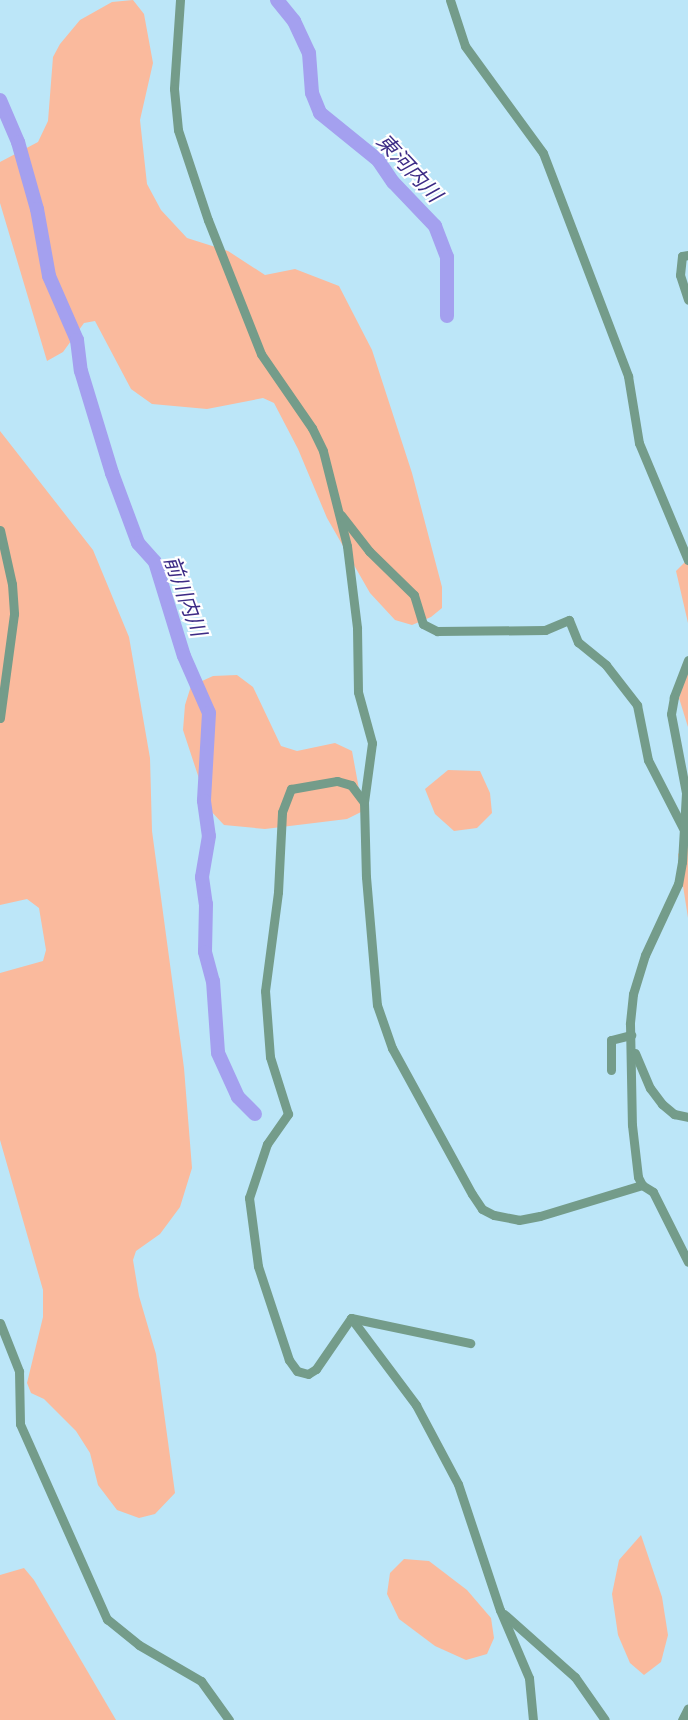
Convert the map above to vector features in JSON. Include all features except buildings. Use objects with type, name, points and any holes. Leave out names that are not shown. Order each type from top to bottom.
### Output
[{"type":"street","points":[[180,0],[174,89],[178,129],[208,220],[261,354],[312,428],[339,513],[357,628],[358,692],[372,743],[364,802],[366,877],[380,1016],[392,1048],[482,1209],[494,1215],[519,1220],[642,1185]]},
{"type":"street","points":[[450,0],[465,46],[543,153],[628,376],[639,443],[688,560]]},
{"type":"street","points":[[688,255],[682,256],[680,276],[688,300]]},
{"type":"street","points":[[339,513],[369,551],[414,595],[423,624],[436,631],[545,630],[569,620],[578,642],[606,665],[637,705],[648,760],[684,830]]},
{"type":"street","points":[[0,530],[12,584],[14,614],[0,718]]},
{"type":"street","points":[[688,660],[674,697],[671,714],[686,793],[678,884],[656,926],[633,994],[631,1040],[635,1159],[642,1185],[653,1192],[688,1262]]},
{"type":"street","points":[[351,1318],[316,1369],[308,1374],[297,1371],[289,1360],[258,1266],[249,1198],[267,1144],[288,1114],[270,1057],[265,991],[278,892],[282,812],[291,789],[337,781],[351,785],[364,802]]},
{"type":"street","points":[[611,1070],[611,1040],[631,1040]]},
{"type":"street","points":[[631,1040],[650,1088],[662,1104],[674,1114],[688,1117]]},
{"type":"street","points":[[351,1318],[470,1343]]},
{"type":"street","points":[[351,1318],[416,1405],[439,1443],[458,1484],[500,1611],[529,1677],[533,1720]]},
{"type":"street","points":[[0,1323],[19,1371],[20,1424],[107,1619],[139,1645],[201,1682],[229,1720]]},
{"type":"street","points":[[500,1611],[575,1677],[606,1720]]},
{"type":"street","points":[[681,1720],[688,1708]]},
{"type":"shaded area","points":[[133,0],[144,14],[153,63],[140,120],[147,184],[161,210],[187,238],[228,251],[265,275],[295,269],[339,286],[372,350],[412,473],[442,587],[442,608],[431,617],[412,625],[395,620],[370,593],[327,518],[298,449],[274,403],[263,398],[207,409],[152,404],[131,389],[95,321],[84,323],[63,352],[47,361],[0,203],[0,162],[38,142],[48,121],[53,57],[60,44],[80,20],[112,2]]},
{"type":"shaded area","points":[[0,431],[93,550],[129,637],[150,758],[152,831],[184,1068],[192,1168],[180,1207],[160,1234],[136,1251],[133,1260],[139,1296],[156,1354],[175,1493],[155,1514],[139,1518],[117,1510],[98,1485],[90,1453],[76,1431],[44,1399],[31,1393],[27,1383],[43,1317],[43,1290],[0,1140],[0,973],[43,961],[46,950],[39,908],[27,899],[0,905]]},
{"type":"shaded area","points":[[688,559],[688,623],[676,571]]},
{"type":"shaded area","points":[[688,671],[688,727],[679,698]]},
{"type":"shaded area","points":[[237,675],[253,687],[281,746],[297,751],[335,743],[352,751],[363,811],[347,819],[265,829],[224,825],[209,809],[183,730],[185,705],[191,686],[213,676]]},
{"type":"shaded area","points":[[448,770],[480,771],[490,793],[492,813],[477,828],[454,831],[435,814],[425,789]]},
{"type":"shaded area","points":[[688,846],[688,918],[678,854]]},
{"type":"shaded area","points":[[641,1535],[662,1597],[668,1635],[661,1662],[644,1675],[630,1663],[618,1635],[612,1594],[619,1560]]},
{"type":"shaded area","points":[[404,1559],[429,1561],[467,1590],[491,1618],[494,1638],[487,1654],[466,1660],[435,1646],[399,1619],[387,1594],[390,1573]]},
{"type":"shaded area","points":[[24,1568],[34,1580],[116,1720],[0,1720],[0,1575]]},
{"type":"waterway","name":"東河内川","points":[[277,0],[294,21],[309,53],[312,93],[320,113],[378,160],[393,182],[435,226],[447,257],[447,316]]},
{"type":"waterway","name":"前川内川","points":[[0,100],[18,142],[37,209],[49,276],[77,340],[81,371],[112,473],[138,543],[155,562],[184,656],[209,713],[204,801],[209,836],[202,877],[206,904],[205,952],[213,981],[218,1053],[238,1097],[255,1114]]}]
